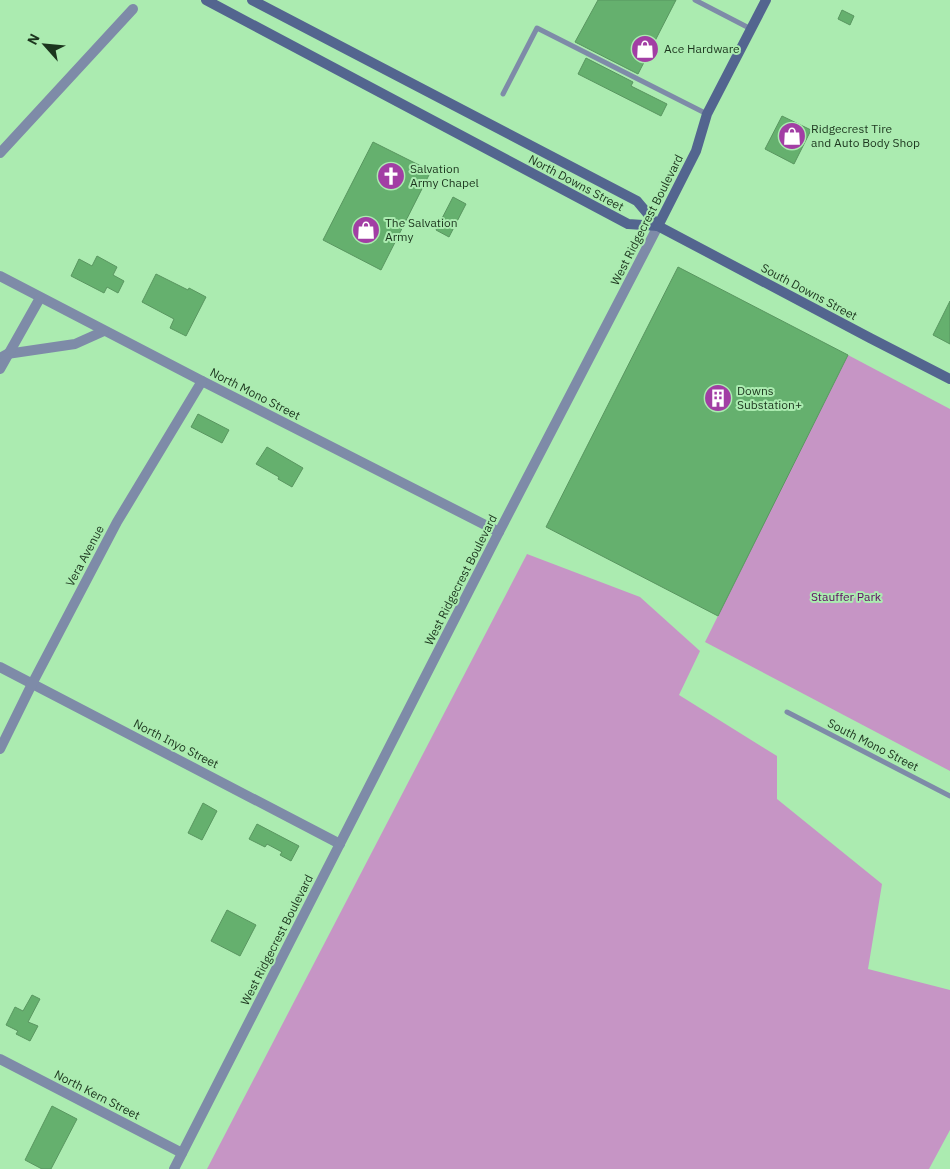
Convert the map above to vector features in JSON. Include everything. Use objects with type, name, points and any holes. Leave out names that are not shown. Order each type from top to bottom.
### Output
[{"type":"main road","name":"North Downs Street","points":[[206,0],[628,224],[658,226]]},
{"type":"main road","name":"North Downs Street","points":[[252,0],[637,201],[658,226]]},
{"type":"main road","name":"West Ridgecrest Boulevard","points":[[658,226],[696,151],[707,114],[766,0]]},
{"type":"main road","name":"South Downs Street","points":[[658,226],[950,379]]},
{"type":"street","points":[[0,153],[133,8]]},
{"type":"street","name":"West Ridgecrest Boulevard","points":[[174,1169],[499,532],[658,226]]},
{"type":"street","name":"North Mono Street","points":[[0,276],[499,532]]},
{"type":"street","points":[[0,369],[4,356],[40,298]]},
{"type":"street","points":[[4,356],[75,344],[104,331]]},
{"type":"street","name":"Vera Avenue","points":[[0,748],[118,522],[202,381]]},
{"type":"street","name":"North Inyo Street","points":[[0,667],[340,844]]},
{"type":"street","name":"North Kern Street","points":[[0,1059],[182,1153]]},
{"type":"lane","points":[[694,0],[751,29]]},
{"type":"lane","points":[[503,94],[537,28],[707,114]]},
{"type":"lane","name":"South Mono Street","points":[[787,712],[950,796]]},
{"type":"green space","name":"Stauffer Park","points":[[848,355],[950,409],[950,771],[705,642]]},
{"type":"green space","points":[[527,554],[640,597],[700,651],[679,695],[777,756],[777,799],[882,884],[868,969],[950,990],[950,1130],[929,1169],[207,1169]]},
{"type":"building","points":[[598,0],[676,0],[638,74],[575,42]]},
{"type":"building","points":[[842,10],[854,16],[850,25],[838,19]]},
{"type":"building","points":[[586,58],[633,82],[631,86],[667,104],[661,116],[578,74]]},
{"type":"building","points":[[782,116],[811,130],[794,164],[765,149]]},
{"type":"building","points":[[373,142],[431,171],[381,270],[323,240]]},
{"type":"building","points":[[453,197],[466,204],[449,237],[436,230]]},
{"type":"building","points":[[97,256],[117,267],[113,275],[124,281],[118,293],[107,287],[104,293],[71,276],[79,259],[92,266]]},
{"type":"building","name":"Downs Substation+","points":[[678,267],[848,355],[718,616],[546,527]]},
{"type":"building","points":[[156,274],[206,297],[186,336],[170,328],[174,319],[142,302]]},
{"type":"building","points":[[950,301],[950,344],[933,335]]},
{"type":"building","points":[[198,414],[229,430],[222,443],[191,427]]},
{"type":"building","points":[[267,447],[303,468],[292,487],[256,464]]},
{"type":"building","points":[[203,803],[217,811],[202,840],[188,833]]},
{"type":"building","points":[[257,824],[299,846],[291,861],[280,855],[282,852],[267,844],[265,847],[249,839]]},
{"type":"building","points":[[227,910],[256,925],[240,956],[211,941]]},
{"type":"building","points":[[32,995],[40,999],[28,1022],[38,1026],[30,1041],[16,1034],[18,1031],[6,1025],[15,1007],[23,1011]]},
{"type":"building","points":[[52,1106],[77,1119],[51,1169],[42,1169],[25,1160]]},
{"type":"place","name":"Ace Hardware","points":[[645,49]]},
{"type":"place","name":"Ridgecrest Tire and Auto Body Shop","points":[[792,136]]},
{"type":"place","name":"Salvation Army Chapel","points":[[391,176]]},
{"type":"place","name":"The Salvation Army","points":[[366,230]]},
{"type":"place","name":"Downs Substation+","points":[[718,398]]}]
